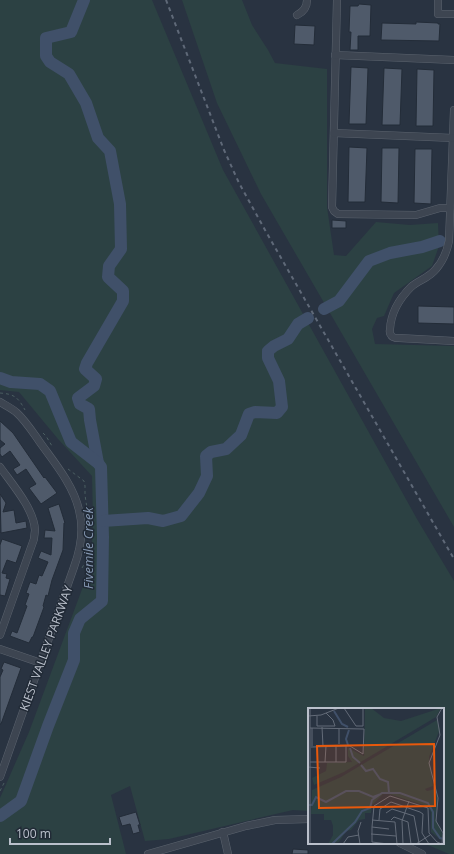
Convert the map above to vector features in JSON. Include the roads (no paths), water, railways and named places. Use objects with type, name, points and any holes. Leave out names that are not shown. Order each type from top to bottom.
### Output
[{"type":"street","points":[[297,15],[305,8],[308,3],[307,0]]},
{"type":"street","points":[[337,0],[332,207],[334,211],[338,214],[416,215],[440,208],[450,208]]},
{"type":"street","points":[[438,0],[438,14],[454,14]]},
{"type":"street","points":[[335,55],[454,60]]},
{"type":"street","points":[[454,110],[449,241],[445,255],[439,266],[431,275],[411,287],[397,305],[391,322],[390,333],[394,338],[454,341]]},
{"type":"street","points":[[334,133],[453,138]]},
{"type":"street","name":"KIEST VALLEY PARKWAY","points":[[0,402],[16,412],[26,423],[69,484],[75,496],[81,525],[79,552],[2,779]]},
{"type":"street","points":[[0,467],[24,500],[35,529],[34,539],[0,635]]},
{"type":"street","points":[[0,649],[41,663]]},
{"type":"street","points":[[148,854],[246,826],[275,820],[308,819]]},
{"type":"street","points":[[223,832],[228,854]]},
{"type":"street","points":[[402,844],[422,854]]},
{"type":"waterway","points":[[84,0],[71,32],[46,38],[46,56],[50,62],[69,74],[86,103],[98,138],[110,151],[120,204],[121,249],[109,266],[108,277],[123,291],[123,301],[87,363],[85,369],[96,379],[94,386],[78,398],[80,404],[89,409],[98,463]]},
{"type":"waterway","points":[[324,309],[339,301],[369,261],[390,253],[422,247],[440,241]]},
{"type":"waterway","points":[[103,521],[148,518],[163,521],[181,516],[199,493],[207,476],[206,456],[211,452],[226,449],[241,435],[249,414],[255,412],[277,413],[282,407],[279,381],[268,358],[268,351],[274,346],[288,339],[298,324],[308,318]]},
{"type":"waterway","name":"Fivemile Creek","points":[[0,378],[11,382],[40,384],[50,391],[71,442],[101,467],[103,537],[102,601],[80,619],[74,633],[74,660],[21,801],[0,816]]},
{"type":"railway","points":[[166,0],[224,150],[239,183],[454,559]]}]
